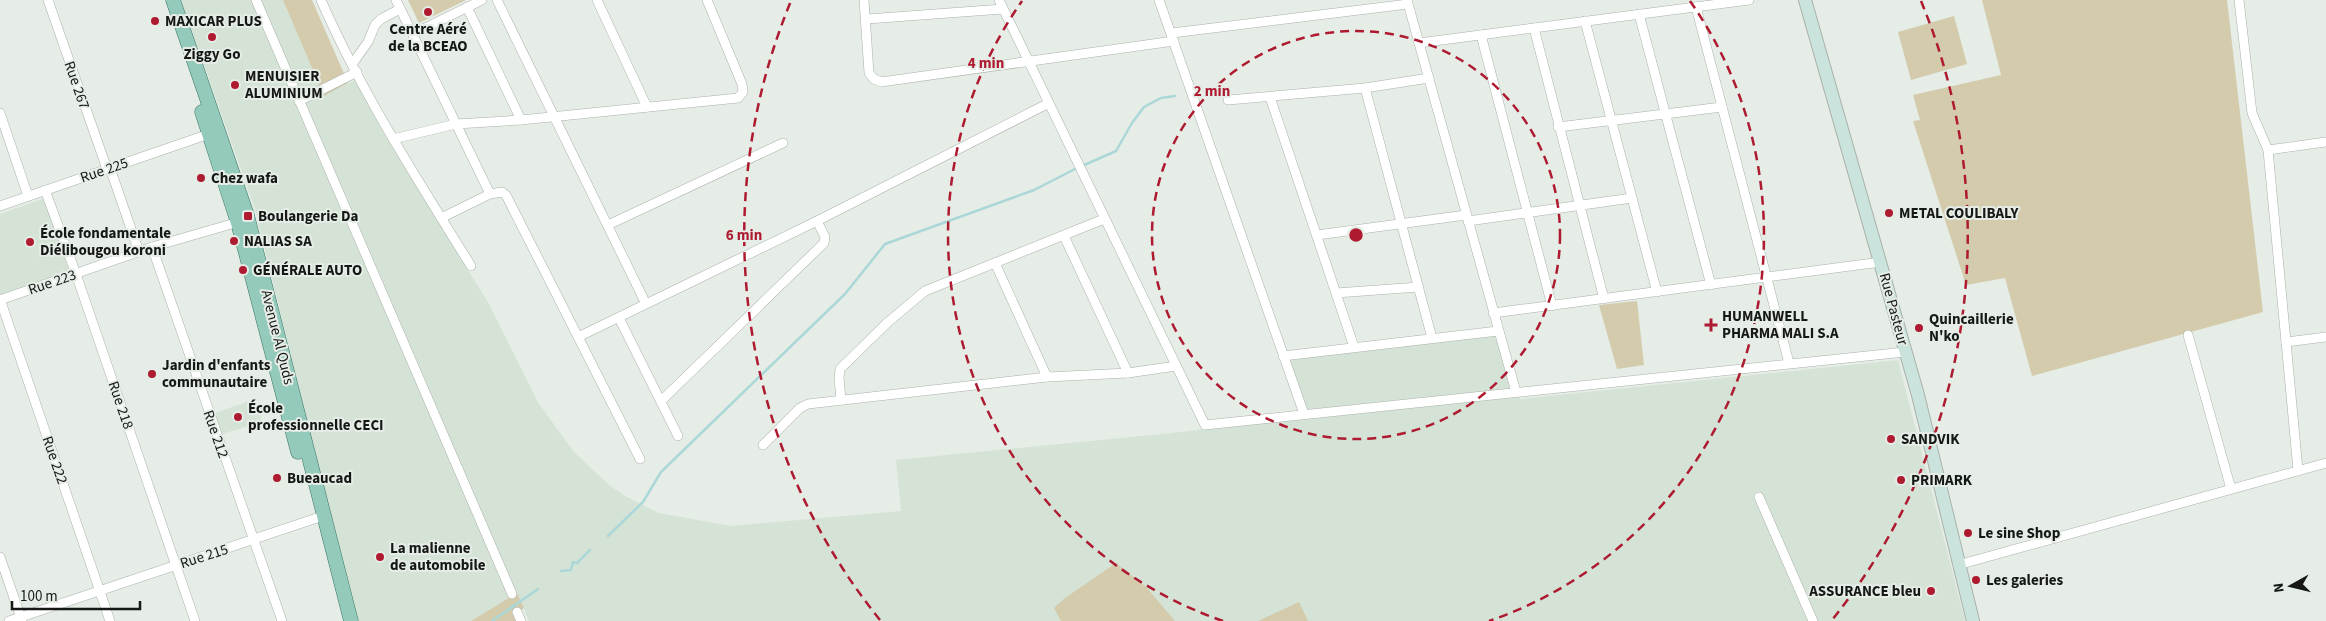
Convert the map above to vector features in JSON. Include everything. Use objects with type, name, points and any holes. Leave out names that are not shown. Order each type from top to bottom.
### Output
[{"type":"main road","name":"Avenue Al Quds","points":[[164,0],[209,134],[243,221]]},
{"type":"main road","name":"Avenue Al Quds","points":[[173,0],[243,221],[319,518],[342,621]]},
{"type":"main road","name":"Rue Pasteur","points":[[1805,0],[1918,395],[1973,621]]},
{"type":"main road","name":"Avenue Al Quds","points":[[319,518],[351,621]]},
{"type":"street","name":"Rue 267","points":[[48,0],[108,169]]},
{"type":"street","points":[[256,0],[512,594]]},
{"type":"street","points":[[321,0],[335,31],[393,139],[472,266]]},
{"type":"street","points":[[412,34],[482,0]]},
{"type":"street","points":[[498,0],[646,304]]},
{"type":"street","points":[[597,0],[647,107]]},
{"type":"street","points":[[393,139],[456,124],[555,117],[738,98],[743,92],[742,84],[707,0]]},
{"type":"street","points":[[864,0],[867,19],[869,73],[874,79],[881,82],[1029,62],[1173,37],[1408,2],[1516,392]]},
{"type":"street","points":[[1158,0],[1173,37],[1304,414]]},
{"type":"street","points":[[1419,43],[1749,0]]},
{"type":"street","points":[[2239,0],[2252,113],[2268,150],[2298,470]]},
{"type":"street","points":[[353,63],[368,42],[375,25],[398,4],[490,194]]},
{"type":"street","points":[[867,19],[1001,4],[1205,425],[1905,352]]},
{"type":"street","points":[[466,7],[521,120]]},
{"type":"street","points":[[1696,7],[1789,363]]},
{"type":"street","points":[[1639,14],[1711,285]]},
{"type":"street","points":[[1585,21],[1657,292]]},
{"type":"street","points":[[1534,28],[1558,127],[1604,299]]},
{"type":"street","points":[[1481,35],[1552,306]]},
{"type":"street","points":[[299,101],[357,72]]},
{"type":"street","points":[[1228,100],[1365,88],[1428,78]]},
{"type":"street","points":[[1365,88],[1432,338]]},
{"type":"street","points":[[1270,97],[1354,347]]},
{"type":"street","points":[[578,337],[817,221],[1049,103]]},
{"type":"street","points":[[1558,127],[1722,107]]},
{"type":"street","points":[[0,114],[28,196]]},
{"type":"street","name":"Rue 225","points":[[0,206],[209,134]]},
{"type":"street","points":[[2268,150],[2326,142]]},
{"type":"street","points":[[608,225],[783,143]]},
{"type":"street","points":[[108,169],[139,252]]},
{"type":"street","name":"Rue 218","points":[[45,190],[76,274],[195,621]]},
{"type":"street","points":[[441,218],[490,194],[502,192],[506,195],[640,458]]},
{"type":"street","points":[[1317,235],[1402,223],[1527,212],[1632,198]]},
{"type":"street","points":[[842,400],[839,378],[840,369],[887,323],[925,291],[1104,219]]},
{"type":"street","name":"Rue 223","points":[[0,300],[152,247],[243,221]]},
{"type":"street","points":[[661,401],[824,243],[825,237],[817,221]]},
{"type":"street","points":[[1064,236],[1128,373]]},
{"type":"street","name":"Rue 212","points":[[152,247],[252,540],[282,621]]},
{"type":"street","points":[[1493,313],[1881,262]]},
{"type":"street","points":[[995,263],[1047,377]]},
{"type":"street","points":[[1336,293],[1418,286]]},
{"type":"street","name":"Rue 222","points":[[0,300],[110,621]]},
{"type":"street","points":[[619,318],[678,436]]},
{"type":"street","points":[[1283,356],[1498,331]]},
{"type":"street","points":[[2188,336],[2231,489]]},
{"type":"street","points":[[2286,342],[2326,337]]},
{"type":"street","points":[[763,445],[800,408],[808,404],[1047,377],[1128,373],[1176,366]]},
{"type":"street","points":[[1958,565],[2326,463]]},
{"type":"street","points":[[1759,497],[1813,621]]},
{"type":"street","name":"Rue 215","points":[[9,621],[21,619],[319,518]]},
{"type":"street","points":[[0,557],[21,619]]},
{"type":"street","points":[[517,612],[521,621]]},
{"type":"shaded area","points":[[181,0],[283,0],[324,95],[357,79],[381,129],[489,304],[539,404],[574,452],[609,485],[625,496],[659,513],[731,526],[901,511],[896,460],[1172,433],[1304,417],[1281,356],[1501,331],[1520,399],[1898,360],[1965,621],[529,621],[517,593],[471,621],[356,621],[255,209]]},
{"type":"shaded area","points":[[283,0],[312,0],[348,83],[324,96]]},
{"type":"shaded area","name":"Centre Aéré de la BCEAO","points":[[408,0],[466,0],[419,23]]},
{"type":"shaded area","points":[[1982,0],[2227,0],[2263,312],[2032,376],[2005,278],[1966,285],[1913,121],[1920,120],[1913,95],[2001,75]]},
{"type":"shaded area","points":[[1954,16],[1967,64],[1911,80],[1898,32]]},
{"type":"shaded area","name":"École fondamentale Diélibougou koroni","points":[[45,198],[69,271],[0,295],[0,214]]},
{"type":"shaded area","points":[[1637,301],[1644,365],[1617,369],[1599,305]]},
{"type":"shaded area","name":"École professionnelle CECI","points":[[255,399],[262,422],[222,434],[215,413]]},
{"type":"shaded area","points":[[1116,563],[1146,587],[1175,621],[1061,621],[1054,608],[1065,598]]},
{"type":"shaded area","points":[[517,593],[524,608],[514,614],[517,621],[471,621]]},
{"type":"shaded area","points":[[1299,602],[1308,621],[1258,621]]},
{"type":"waterway","points":[[1082,166],[1116,151],[1132,123],[1144,107],[1161,98],[1175,96]]},
{"type":"waterway","points":[[608,536],[643,502],[661,472],[845,294],[885,244],[1034,190],[1077,168]]},
{"type":"waterway","points":[[561,571],[571,570],[573,562],[577,563],[590,550]]},
{"type":"waterway","points":[[492,621],[538,589]]},
{"type":"place","name":"Centre Aéré de la BCEAO","points":[[428,12]]},
{"type":"place","name":"MAXICAR PLUS","points":[[155,21]]},
{"type":"place","name":"Ziggy Go","points":[[212,37]]},
{"type":"place","name":"MENUISIER ALUMINIUM","points":[[235,85]]},
{"type":"place","name":"Chez wafa","points":[[201,178]]},
{"type":"place","name":"METAL COULIBALY","points":[[1889,213]]},
{"type":"place","name":"Boulangerie Da","points":[[248,216]]},
{"type":"place","name":"NALIAS SA","points":[[234,241]]},
{"type":"place","name":"École fondamentale Diélibougou koroni","points":[[30,242]]},
{"type":"place","name":"GÉNÉRALE AUTO","points":[[243,270]]},
{"type":"place","name":"HUMANWELL PHARMA MALI S.A","points":[[1711,325]]},
{"type":"place","name":"Quincaillerie N'ko","points":[[1919,328]]},
{"type":"place","name":"Jardin d'enfants communautaire","points":[[152,374]]},
{"type":"place","name":"École professionnelle CECI","points":[[238,417]]},
{"type":"place","name":"SANDVIK","points":[[1891,439]]},
{"type":"place","name":"Bueaucad","points":[[277,478]]},
{"type":"place","name":"PRIMARK","points":[[1901,480]]},
{"type":"place","name":"Le sine Shop","points":[[1968,533]]},
{"type":"place","name":"La malienne de automobile","points":[[380,557]]},
{"type":"place","name":"Les galeries","points":[[1976,580]]},
{"type":"place","name":"ASSURANCE bleu","points":[[1931,591]]}]
